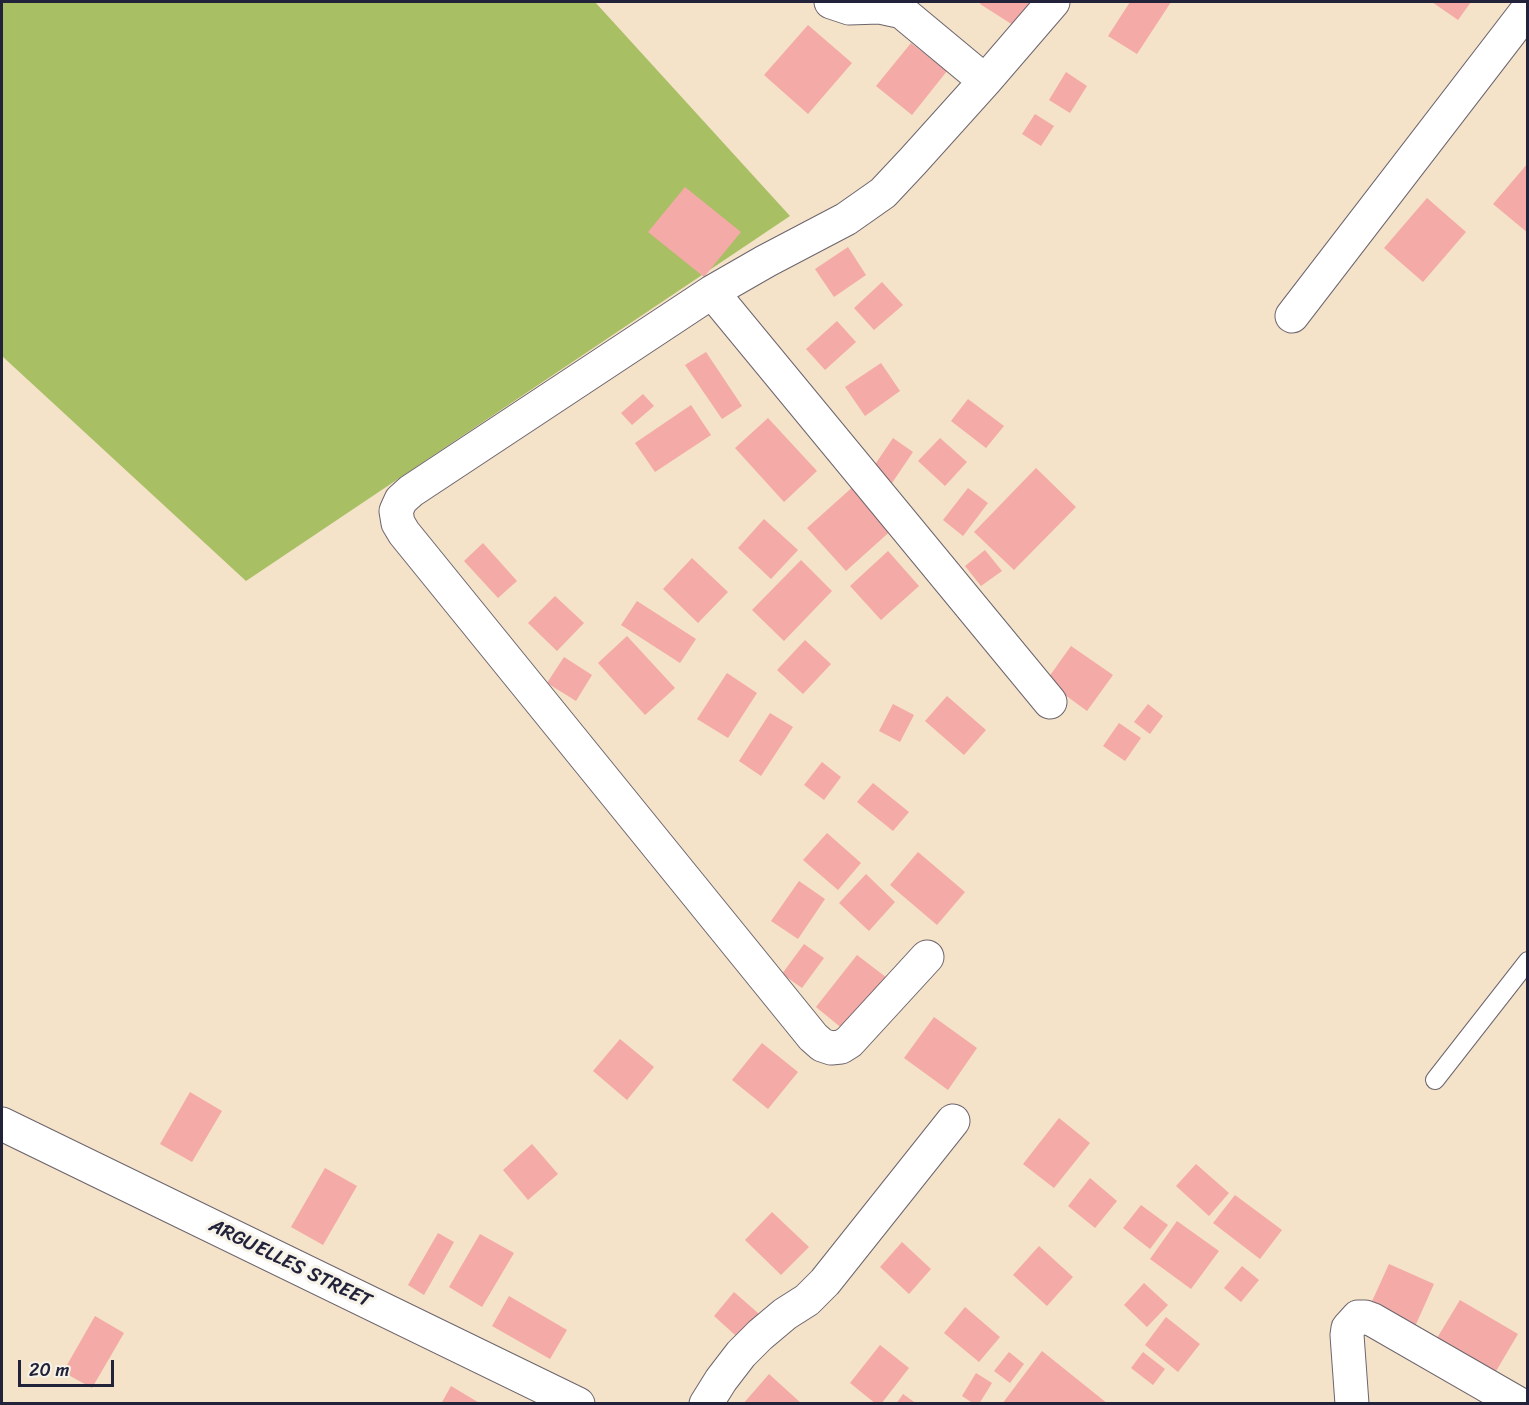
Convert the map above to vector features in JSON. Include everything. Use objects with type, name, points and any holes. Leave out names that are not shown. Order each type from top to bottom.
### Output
[{"type":"street","points":[[831,2],[849,8],[879,7],[902,12],[985,81]]},
{"type":"street","points":[[927,957],[849,1042],[841,1047],[831,1048],[822,1045],[813,1037],[411,542],[398,523],[396,511],[401,500],[411,491],[712,292],[846,219],[883,193],[1053,2]]},
{"type":"street","points":[[1292,316],[1527,9]]},
{"type":"street","points":[[712,292],[1050,702]]},
{"type":"street","points":[[706,1404],[741,1354],[760,1335],[785,1314],[807,1300],[825,1282],[953,1120]]},
{"type":"street","name":"ARGUELLES STREET","points":[[2,1124],[578,1404]]},
{"type":"street","points":[[1352,1404],[1347,1335],[1352,1322],[1358,1317],[1365,1317],[1519,1404]]},
{"type":"lane","points":[[1435,1080],[1527,961]]},
{"type":"green space","points":[[2,2],[595,2],[790,216],[246,581],[2,356]]},
{"type":"building","points":[[981,2],[1043,2],[1024,32],[980,4]]},
{"type":"building","points":[[1130,2],[1171,2],[1137,54],[1108,36]]},
{"type":"building","points":[[1432,2],[1471,2],[1458,20]]},
{"type":"building","points":[[808,25],[852,63],[808,114],[764,75]]},
{"type":"building","points":[[911,43],[947,71],[912,115],[876,86]]},
{"type":"building","points":[[1066,72],[1087,86],[1070,113],[1049,100]]},
{"type":"building","points":[[1035,114],[1054,126],[1041,146],[1022,134]]},
{"type":"building","points":[[1528,163],[1528,233],[1493,204]]},
{"type":"building","points":[[685,187],[741,232],[704,277],[648,232]]},
{"type":"building","points":[[1427,198],[1466,232],[1423,282],[1384,248]]},
{"type":"building","points":[[848,247],[866,275],[834,297],[815,269]]},
{"type":"building","points":[[882,282],[903,305],[874,330],[854,308]]},
{"type":"building","points":[[837,321],[856,342],[825,370],[806,349]]},
{"type":"building","points":[[706,352],[742,406],[722,419],[685,365]]},
{"type":"building","points":[[881,363],[900,391],[865,416],[845,387]]},
{"type":"building","points":[[643,394],[654,406],[632,425],[621,413]]},
{"type":"building","points":[[968,399],[1004,426],[986,448],[951,421]]},
{"type":"building","points":[[691,405],[711,435],[655,472],[635,443]]},
{"type":"building","points":[[768,418],[817,471],[784,502],[735,448]]},
{"type":"building","points":[[893,438],[913,452],[892,483],[872,469]]},
{"type":"building","points":[[940,438],[967,462],[945,486],[918,461]]},
{"type":"building","points":[[1036,468],[1076,507],[1014,570],[974,532]]},
{"type":"building","points":[[856,484],[895,527],[846,571],[807,528]]},
{"type":"building","points":[[968,488],[988,503],[963,536],[943,520]]},
{"type":"building","points":[[764,519],[798,550],[771,579],[738,548]]},
{"type":"building","points":[[483,543],[517,581],[498,598],[464,561]]},
{"type":"building","points":[[985,550],[1002,571],[981,586],[965,566]]},
{"type":"building","points":[[888,551],[919,586],[881,620],[850,586]]},
{"type":"building","points":[[692,558],[728,592],[698,623],[663,589]]},
{"type":"building","points":[[801,560],[832,591],[784,641],[752,610]]},
{"type":"building","points":[[555,596],[584,623],[557,651],[528,623]]},
{"type":"building","points":[[637,601],[696,639],[680,663],[621,625]]},
{"type":"building","points":[[627,636],[675,688],[645,715],[598,663]]},
{"type":"building","points":[[805,640],[831,664],[803,694],[777,670]]},
{"type":"building","points":[[1071,646],[1113,675],[1087,711],[1046,681]]},
{"type":"building","points":[[564,657],[592,675],[576,701],[547,683]]},
{"type":"building","points":[[727,673],[757,693],[728,738],[697,719]]},
{"type":"building","points":[[947,696],[986,730],[964,755],[925,721]]},
{"type":"building","points":[[893,704],[914,715],[900,742],[879,731]]},
{"type":"building","points":[[1148,704],[1163,716],[1150,734],[1134,722]]},
{"type":"building","points":[[770,713],[793,727],[761,776],[739,761]]},
{"type":"building","points":[[1119,723],[1141,738],[1125,761],[1103,746]]},
{"type":"building","points":[[822,762],[841,777],[824,800],[804,785]]},
{"type":"building","points":[[873,783],[909,812],[893,831],[857,802]]},
{"type":"building","points":[[827,833],[861,863],[838,890],[803,860]]},
{"type":"building","points":[[918,852],[965,892],[937,925],[890,885]]},
{"type":"building","points":[[866,874],[895,902],[869,931],[839,903]]},
{"type":"building","points":[[799,881],[825,899],[798,939],[771,921]]},
{"type":"building","points":[[804,944],[824,958],[802,988],[782,974]]},
{"type":"building","points":[[857,955],[891,981],[849,1034],[816,1007]]},
{"type":"building","points":[[934,1017],[977,1048],[948,1090],[904,1058]]},
{"type":"building","points":[[620,1039],[654,1067],[627,1100],[593,1071]]},
{"type":"building","points":[[762,1043],[798,1072],[768,1109],[732,1080]]},
{"type":"building","points":[[190,1092],[222,1111],[192,1162],[160,1144]]},
{"type":"building","points":[[1059,1118],[1090,1143],[1054,1188],[1023,1164]]},
{"type":"building","points":[[532,1144],[558,1174],[528,1200],[503,1170]]},
{"type":"building","points":[[1196,1164],[1229,1193],[1209,1216],[1176,1186]]},
{"type":"building","points":[[325,1168],[357,1186],[323,1245],[291,1227]]},
{"type":"building","points":[[1090,1178],[1117,1201],[1095,1228],[1068,1206]]},
{"type":"building","points":[[1235,1195],[1282,1230],[1260,1259],[1213,1223]]},
{"type":"building","points":[[1141,1205],[1168,1225],[1150,1249],[1123,1228]]},
{"type":"building","points":[[772,1212],[809,1247],[781,1275],[745,1240]]},
{"type":"building","points":[[1177,1221],[1219,1251],[1191,1289],[1150,1259]]},
{"type":"building","points":[[438,1233],[454,1242],[424,1295],[408,1285]]},
{"type":"building","points":[[480,1234],[514,1253],[482,1307],[449,1287]]},
{"type":"building","points":[[902,1242],[931,1269],[909,1294],[880,1267]]},
{"type":"building","points":[[1039,1246],[1073,1277],[1047,1306],[1013,1275]]},
{"type":"building","points":[[1389,1264],[1434,1284],[1413,1331],[1368,1310]]},
{"type":"building","points":[[1242,1266],[1259,1280],[1241,1302],[1224,1288]]},
{"type":"building","points":[[1144,1283],[1168,1305],[1147,1327],[1124,1305]]},
{"type":"building","points":[[734,1292],[766,1320],[745,1344],[714,1316]]},
{"type":"building","points":[[509,1296],[567,1330],[550,1359],[492,1326]]},
{"type":"building","points":[[1460,1300],[1518,1334],[1489,1383],[1431,1348]]},
{"type":"building","points":[[965,1307],[1000,1337],[979,1362],[944,1333]]},
{"type":"building","points":[[95,1316],[124,1333],[92,1388],[63,1372]]},
{"type":"building","points":[[1166,1317],[1200,1344],[1178,1372],[1145,1345]]},
{"type":"building","points":[[880,1345],[909,1368],[881,1404],[876,1404],[850,1383]]},
{"type":"building","points":[[1042,1351],[1108,1404],[1002,1404]]},
{"type":"building","points":[[1009,1352],[1024,1364],[1010,1383],[994,1371]]},
{"type":"building","points":[[1143,1352],[1165,1369],[1153,1385],[1131,1368]]},
{"type":"building","points":[[976,1373],[992,1383],[979,1404],[974,1404],[962,1396]]},
{"type":"building","points":[[769,1374],[802,1404],[743,1404]]},
{"type":"building","points":[[451,1386],[481,1404],[441,1404]]},
{"type":"building","points":[[903,1394],[917,1404],[896,1404]]}]
